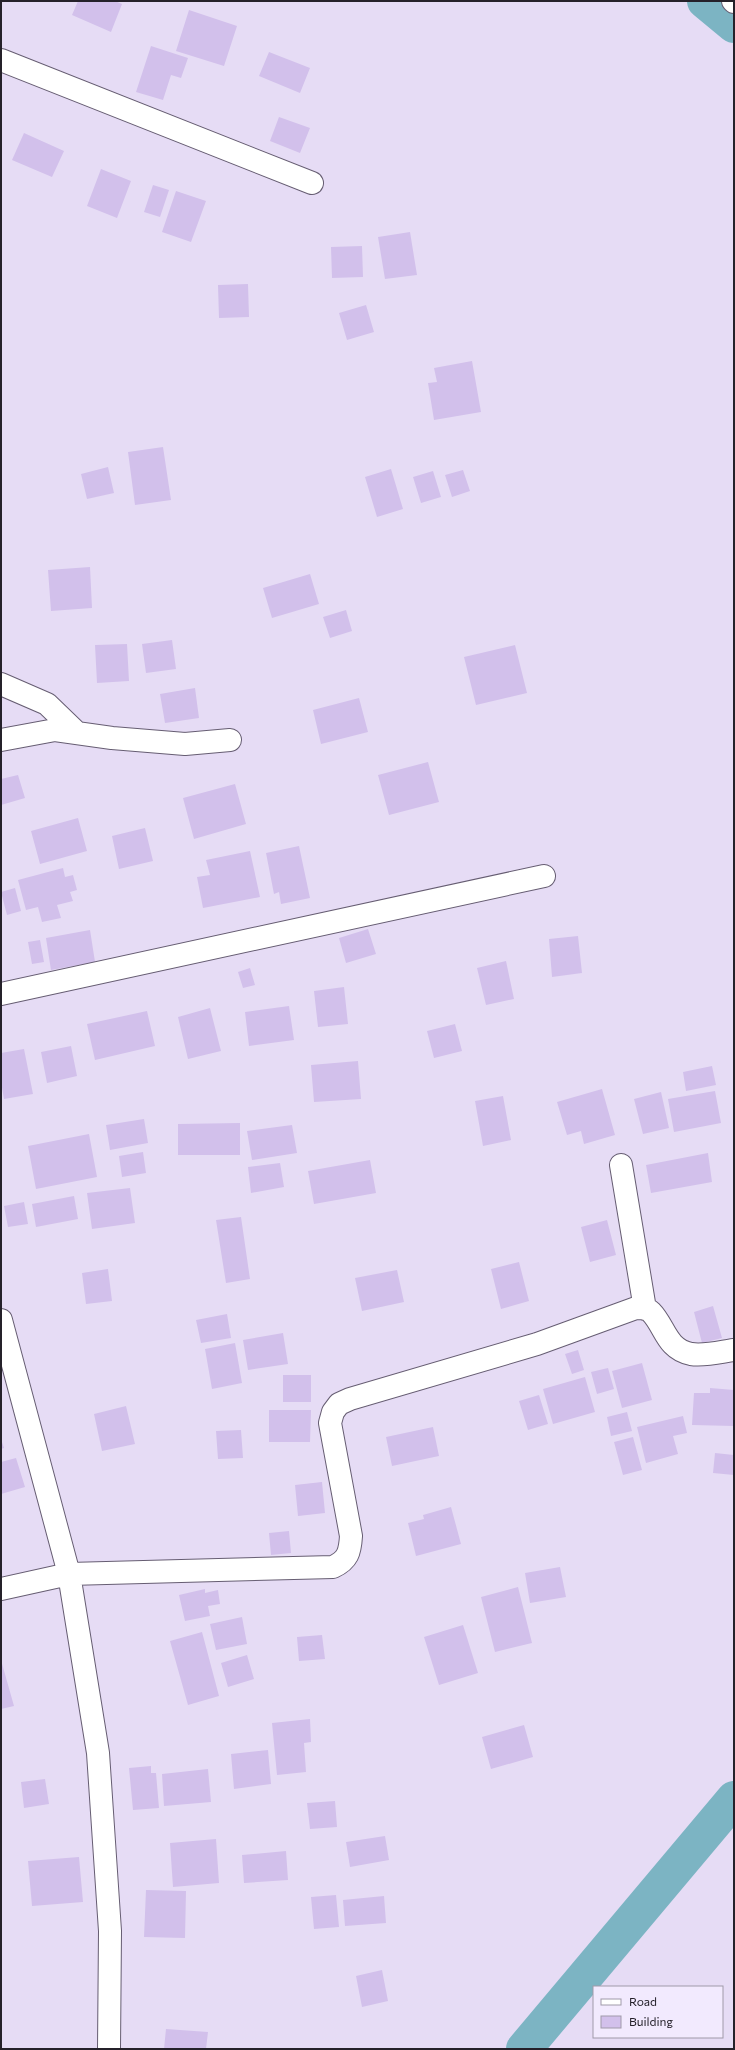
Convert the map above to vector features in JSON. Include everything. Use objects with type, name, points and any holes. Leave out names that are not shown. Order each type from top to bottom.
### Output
[{"type":"street","points":[[1,60],[312,183]]},
{"type":"street","points":[[1,684],[47,704],[76,732]]},
{"type":"street","points":[[1,740],[55,730],[112,738],[185,744],[230,740]]},
{"type":"street","points":[[1,994],[544,876]]},
{"type":"street","points":[[621,1165],[645,1309]]},
{"type":"street","points":[[1,1589],[69,1574],[333,1567],[348,1557],[351,1536],[330,1422],[333,1412],[339,1404],[388,1386],[537,1344],[628,1310],[645,1309],[651,1312],[671,1342],[689,1354],[702,1355],[734,1350]]},
{"type":"street","points":[[1,1320],[69,1574],[98,1753],[110,1931],[109,2049]]},
{"type":"building","points":[[78,1],[115,1],[122,4],[111,32],[72,15]]},
{"type":"building","points":[[189,10],[237,26],[224,66],[176,51]]},
{"type":"building","points":[[151,46],[188,58],[181,78],[171,75],[163,100],[136,92]]},
{"type":"building","points":[[269,52],[310,68],[300,93],[259,76]]},
{"type":"building","points":[[279,117],[310,128],[300,153],[270,141]]},
{"type":"building","points":[[24,133],[64,151],[52,177],[12,160]]},
{"type":"building","points":[[101,169],[131,181],[117,218],[87,206]]},
{"type":"building","points":[[153,185],[169,190],[160,217],[144,212]]},
{"type":"building","points":[[176,191],[206,201],[191,242],[162,232]]},
{"type":"building","points":[[410,232],[417,275],[385,279],[378,237]]},
{"type":"building","points":[[362,246],[363,277],[332,278],[331,247]]},
{"type":"building","points":[[248,284],[249,317],[219,318],[218,285]]},
{"type":"building","points":[[366,305],[374,332],[347,340],[339,313]]},
{"type":"building","points":[[472,361],[481,412],[434,420],[428,383],[437,382],[434,368]]},
{"type":"building","points":[[163,447],[171,500],[135,505],[128,452]]},
{"type":"building","points":[[108,467],[114,493],[87,499],[81,474]]},
{"type":"building","points":[[391,469],[403,509],[377,517],[365,477]]},
{"type":"building","points":[[463,470],[470,491],[452,497],[445,475]]},
{"type":"building","points":[[433,471],[441,497],[421,503],[413,477]]},
{"type":"building","points":[[90,567],[92,608],[51,611],[48,570]]},
{"type":"building","points":[[310,574],[319,604],[272,618],[263,588]]},
{"type":"building","points":[[346,610],[352,631],[330,638],[323,617]]},
{"type":"building","points":[[172,640],[176,669],[146,673],[142,644]]},
{"type":"building","points":[[127,644],[129,681],[97,683],[95,645]]},
{"type":"building","points":[[515,645],[527,693],[476,705],[464,657]]},
{"type":"building","points":[[195,688],[199,718],[165,723],[160,694]]},
{"type":"building","points":[[359,698],[368,732],[321,744],[313,710]]},
{"type":"building","points":[[428,762],[439,802],[389,815],[378,775]]},
{"type":"building","points":[[18,775],[25,798],[1,805],[1,779]]},
{"type":"building","points":[[235,784],[246,824],[194,839],[183,798]]},
{"type":"building","points":[[78,818],[87,851],[40,864],[31,831]]},
{"type":"building","points":[[145,828],[153,861],[119,869],[112,836]]},
{"type":"building","points":[[299,846],[310,898],[281,904],[279,892],[274,894],[266,853]]},
{"type":"building","points":[[250,851],[260,897],[203,908],[197,877],[210,875],[206,860]]},
{"type":"building","points":[[63,868],[65,877],[73,875],[77,890],[70,892],[73,901],[57,905],[61,918],[42,922],[38,907],[26,910],[18,880]]},
{"type":"building","points":[[15,888],[21,911],[7,915],[1,892]]},
{"type":"building","points":[[368,929],[376,954],[346,963],[339,938]]},
{"type":"building","points":[[90,930],[95,962],[51,970],[46,938]]},
{"type":"building","points":[[578,936],[582,973],[552,977],[549,939]]},
{"type":"building","points":[[40,940],[44,962],[32,964],[28,942]]},
{"type":"building","points":[[506,961],[514,999],[486,1005],[477,968]]},
{"type":"building","points":[[250,968],[255,985],[243,988],[238,972]]},
{"type":"building","points":[[344,987],[348,1024],[318,1027],[314,991]]},
{"type":"building","points":[[289,1006],[294,1040],[249,1046],[245,1012]]},
{"type":"building","points":[[210,1008],[221,1051],[188,1059],[178,1017]]},
{"type":"building","points":[[147,1011],[155,1046],[95,1060],[87,1024]]},
{"type":"building","points":[[455,1024],[462,1051],[434,1058],[427,1031]]},
{"type":"building","points":[[71,1046],[77,1076],[47,1083],[41,1052]]},
{"type":"building","points":[[24,1049],[33,1094],[4,1099],[1,1082],[1,1053]]},
{"type":"building","points":[[358,1061],[361,1099],[314,1102],[311,1065]]},
{"type":"building","points":[[712,1066],[716,1085],[686,1091],[683,1072]]},
{"type":"building","points":[[602,1089],[615,1135],[584,1144],[581,1131],[567,1135],[557,1102]]},
{"type":"building","points":[[715,1091],[721,1123],[674,1132],[668,1099]]},
{"type":"building","points":[[661,1092],[669,1128],[643,1134],[634,1099]]},
{"type":"building","points":[[503,1096],[511,1140],[483,1146],[475,1101]]},
{"type":"building","points":[[144,1119],[148,1143],[110,1150],[106,1125]]},
{"type":"building","points":[[240,1123],[240,1155],[178,1155],[178,1124]]},
{"type":"building","points":[[292,1125],[297,1153],[252,1160],[247,1131]]},
{"type":"building","points":[[89,1134],[97,1177],[36,1189],[28,1146]]},
{"type":"building","points":[[143,1152],[146,1173],[122,1177],[119,1156]]},
{"type":"building","points":[[708,1153],[712,1182],[651,1193],[646,1165]]},
{"type":"building","points":[[370,1160],[376,1193],[314,1204],[308,1171]]},
{"type":"building","points":[[280,1163],[284,1187],[251,1193],[248,1167]]},
{"type":"building","points":[[130,1188],[135,1223],[92,1229],[87,1193]]},
{"type":"building","points":[[74,1196],[78,1219],[36,1227],[32,1204]]},
{"type":"building","points":[[24,1202],[28,1224],[8,1227],[4,1206]]},
{"type":"building","points":[[241,1217],[250,1279],[226,1283],[216,1220]]},
{"type":"building","points":[[607,1220],[616,1255],[590,1262],[581,1227]]},
{"type":"building","points":[[519,1262],[529,1301],[501,1309],[491,1269]]},
{"type":"building","points":[[108,1269],[112,1301],[86,1304],[82,1273]]},
{"type":"building","points":[[397,1270],[404,1302],[362,1311],[355,1278]]},
{"type":"building","points":[[713,1306],[722,1338],[702,1343],[694,1312]]},
{"type":"building","points":[[227,1314],[231,1338],[201,1343],[196,1320]]},
{"type":"building","points":[[283,1333],[288,1364],[248,1370],[243,1340]]},
{"type":"building","points":[[235,1343],[242,1383],[212,1389],[205,1349]]},
{"type":"building","points":[[578,1350],[584,1370],[572,1374],[565,1354]]},
{"type":"building","points":[[642,1363],[652,1400],[622,1408],[612,1371]]},
{"type":"building","points":[[608,1368],[614,1389],[597,1394],[591,1372]]},
{"type":"building","points":[[283,1375],[311,1375],[311,1402],[283,1402]]},
{"type":"building","points":[[585,1377],[595,1412],[553,1424],[543,1389]]},
{"type":"building","points":[[710,1388],[734,1390],[734,1426],[692,1425],[694,1393],[710,1393]]},
{"type":"building","points":[[539,1395],[548,1424],[528,1430],[519,1401]]},
{"type":"building","points":[[126,1406],[135,1444],[102,1451],[94,1414]]},
{"type":"building","points":[[269,1410],[311,1410],[310,1442],[269,1442]]},
{"type":"building","points":[[627,1412],[632,1431],[611,1436],[607,1417]]},
{"type":"building","points":[[683,1416],[687,1433],[673,1436],[678,1454],[646,1463],[637,1427]]},
{"type":"building","points":[[433,1427],[439,1456],[392,1466],[386,1437]]},
{"type":"building","points":[[241,1430],[243,1458],[218,1459],[216,1431]]},
{"type":"building","points":[[633,1437],[642,1470],[623,1475],[614,1442]]},
{"type":"building","points":[[1,1439],[4,1448],[1,1449]]},
{"type":"building","points":[[715,1453],[734,1455],[734,1475],[713,1473]]},
{"type":"building","points":[[16,1458],[25,1487],[1,1494],[1,1462]]},
{"type":"building","points":[[322,1482],[325,1513],[298,1516],[295,1485]]},
{"type":"building","points":[[451,1507],[461,1544],[416,1556],[408,1523],[424,1519],[423,1515]]},
{"type":"building","points":[[289,1531],[291,1553],[271,1555],[269,1533]]},
{"type":"building","points":[[560,1567],[566,1597],[530,1603],[525,1573]]},
{"type":"building","points":[[518,1587],[532,1643],[495,1652],[481,1597]]},
{"type":"building","points":[[205,1589],[205,1593],[218,1590],[220,1604],[208,1606],[210,1616],[185,1621],[179,1595]]},
{"type":"building","points":[[242,1617],[247,1644],[216,1650],[210,1624]]},
{"type":"building","points":[[463,1625],[478,1673],[439,1685],[424,1637]]},
{"type":"building","points":[[202,1632],[219,1696],[188,1705],[170,1641]]},
{"type":"building","points":[[322,1635],[325,1659],[299,1661],[297,1637]]},
{"type":"building","points":[[247,1655],[254,1679],[228,1687],[221,1663]]},
{"type":"building","points":[[1,1660],[14,1706],[1,1709]]},
{"type":"building","points":[[310,1719],[311,1742],[304,1743],[306,1772],[277,1775],[272,1723]]},
{"type":"building","points":[[524,1725],[533,1757],[491,1769],[482,1737]]},
{"type":"building","points":[[268,1750],[271,1784],[234,1789],[231,1754]]},
{"type":"building","points":[[151,1766],[151,1773],[156,1773],[159,1808],[133,1810],[129,1768]]},
{"type":"building","points":[[208,1769],[211,1802],[164,1806],[162,1774]]},
{"type":"building","points":[[45,1779],[49,1804],[24,1808],[21,1782]]},
{"type":"building","points":[[335,1801],[337,1827],[310,1829],[307,1803]]},
{"type":"building","points":[[385,1836],[389,1860],[350,1867],[346,1842]]},
{"type":"building","points":[[216,1839],[219,1883],[173,1887],[170,1843]]},
{"type":"building","points":[[286,1851],[288,1880],[244,1883],[242,1855]]},
{"type":"building","points":[[79,1857],[83,1902],[32,1906],[28,1861]]},
{"type":"building","points":[[146,1890],[186,1891],[185,1938],[144,1937]]},
{"type":"building","points":[[336,1895],[339,1927],[314,1929],[311,1897]]},
{"type":"building","points":[[384,1896],[386,1923],[345,1926],[343,1900]]},
{"type":"building","points":[[382,1970],[388,2001],[362,2007],[356,1976]]},
{"type":"building","points":[[166,2029],[208,2032],[206,2049],[164,2049]]},
{"type":"waterway","points":[[705,1],[734,25]]},
{"type":"waterway","points":[[524,2049],[734,1799]]}]
